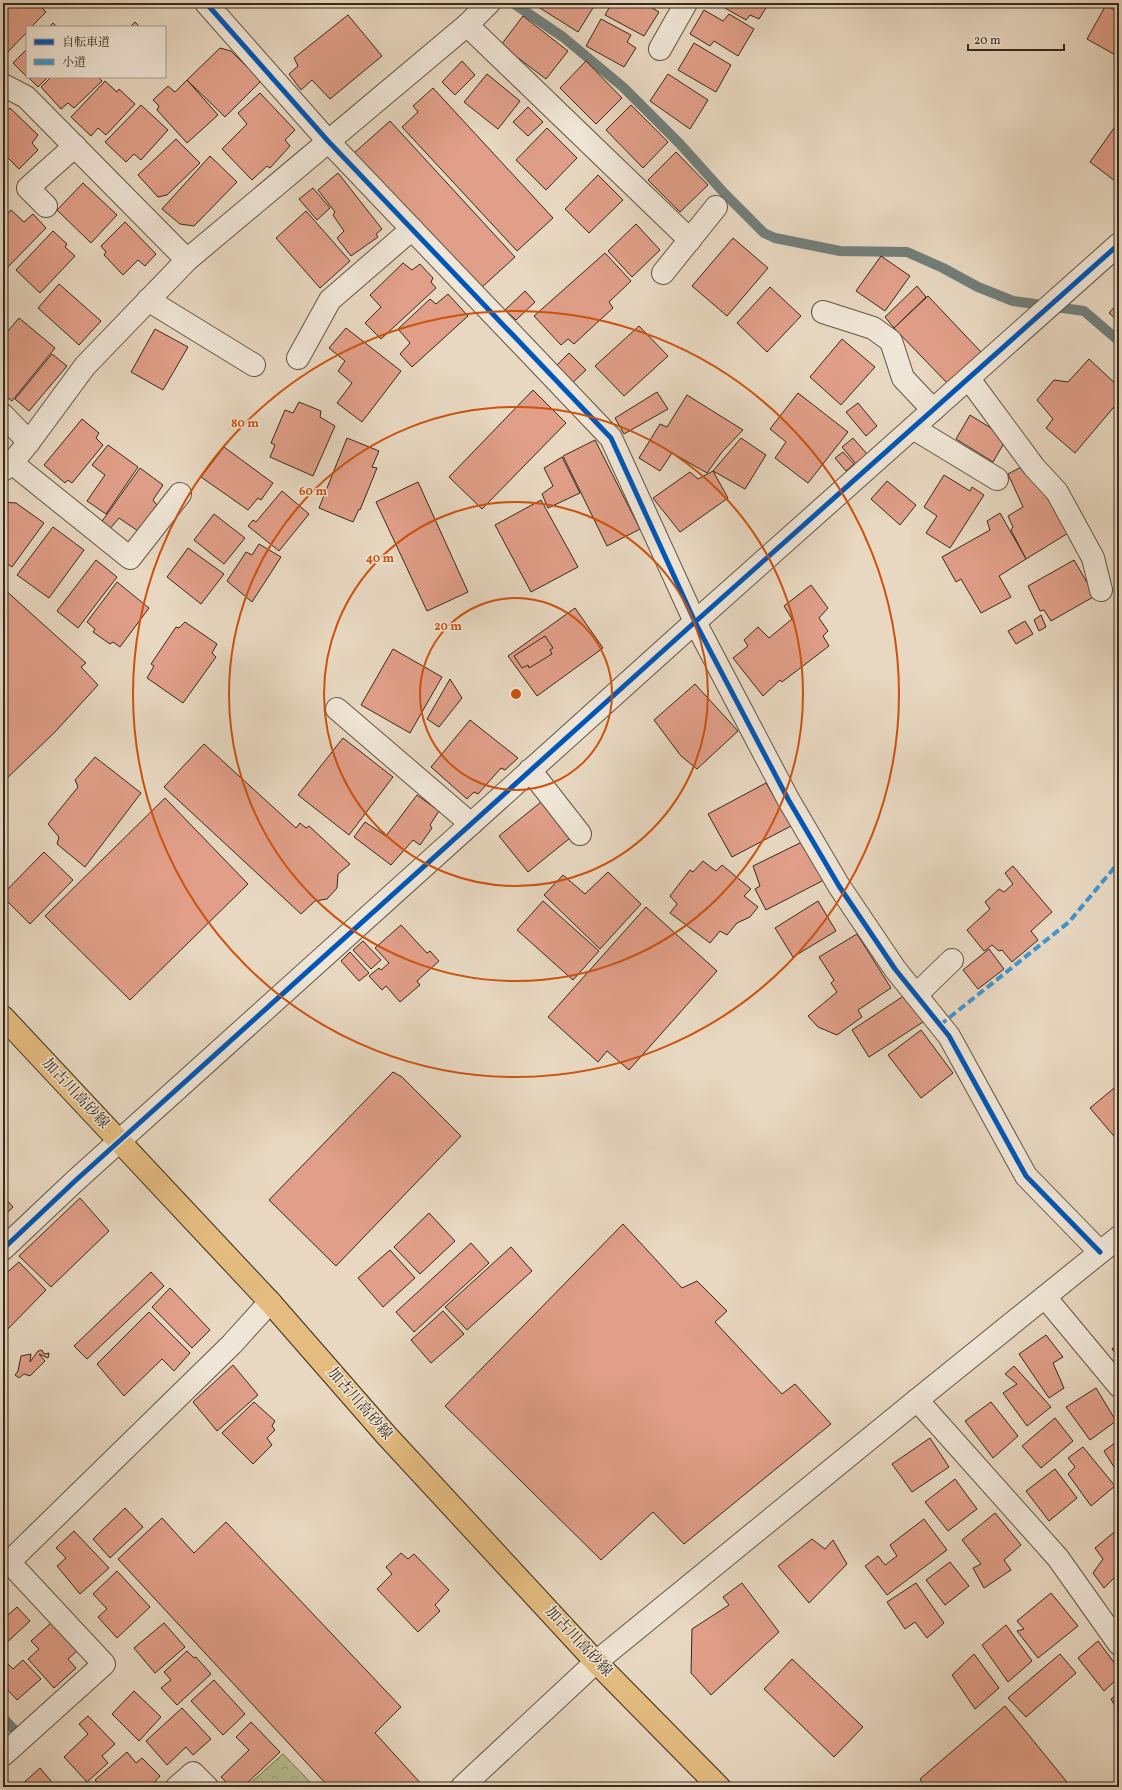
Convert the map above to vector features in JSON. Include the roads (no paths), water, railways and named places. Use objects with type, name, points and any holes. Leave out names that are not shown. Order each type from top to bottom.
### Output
[{"type":"main road","name":"加古川高砂線","points":[[3,1017],[270,1302],[387,1436],[596,1662],[719,1787]]},
{"type":"street","points":[[206,3],[328,141],[611,438],[695,622],[788,799],[835,880],[895,969],[949,1036],[1026,1176],[1100,1252]]},
{"type":"street","points":[[180,494],[130,558],[7,466],[29,442],[85,366],[187,260],[467,25],[489,3]]},
{"type":"street","points":[[660,49],[686,3]]},
{"type":"street","points":[[467,25],[690,240]]},
{"type":"street","points":[[3,85],[26,97],[187,260]]},
{"type":"street","points":[[46,206],[28,188],[75,146]]},
{"type":"street","points":[[663,273],[716,207]]},
{"type":"street","points":[[298,358],[330,300],[412,229]]},
{"type":"street","points":[[3,1249],[120,1141],[530,770],[1119,244]]},
{"type":"street","points":[[148,300],[254,365]]},
{"type":"street","points":[[823,312],[873,328],[891,341],[903,378],[933,410]]},
{"type":"street","points":[[969,379],[1034,467],[1057,492],[1093,558],[1101,590]]},
{"type":"street","points":[[3,415],[29,442]]},
{"type":"street","points":[[913,428],[997,479]]},
{"type":"street","points":[[337,709],[471,824]]},
{"type":"street","points":[[530,770],[580,834]]},
{"type":"street","points":[[916,995],[952,960]]},
{"type":"street","points":[[462,1787],[596,1662],[1119,1237]]},
{"type":"street","points":[[1046,1297],[1119,1386]]},
{"type":"street","points":[[3,1754],[104,1664],[6,1565],[232,1344],[270,1302]]},
{"type":"street","points":[[917,1400],[1058,1558],[1119,1644]]},
{"type":"street","points":[[177,1787],[193,1773],[206,1787]]},
{"type":"waterway","points":[[513,3],[563,37],[623,87],[680,144],[725,194],[764,233],[775,238],[840,251],[907,252],[943,268],[978,287],[1013,301],[1084,311],[1119,341]]},
{"type":"waterway","points":[[3,1718],[17,1733]]}]
